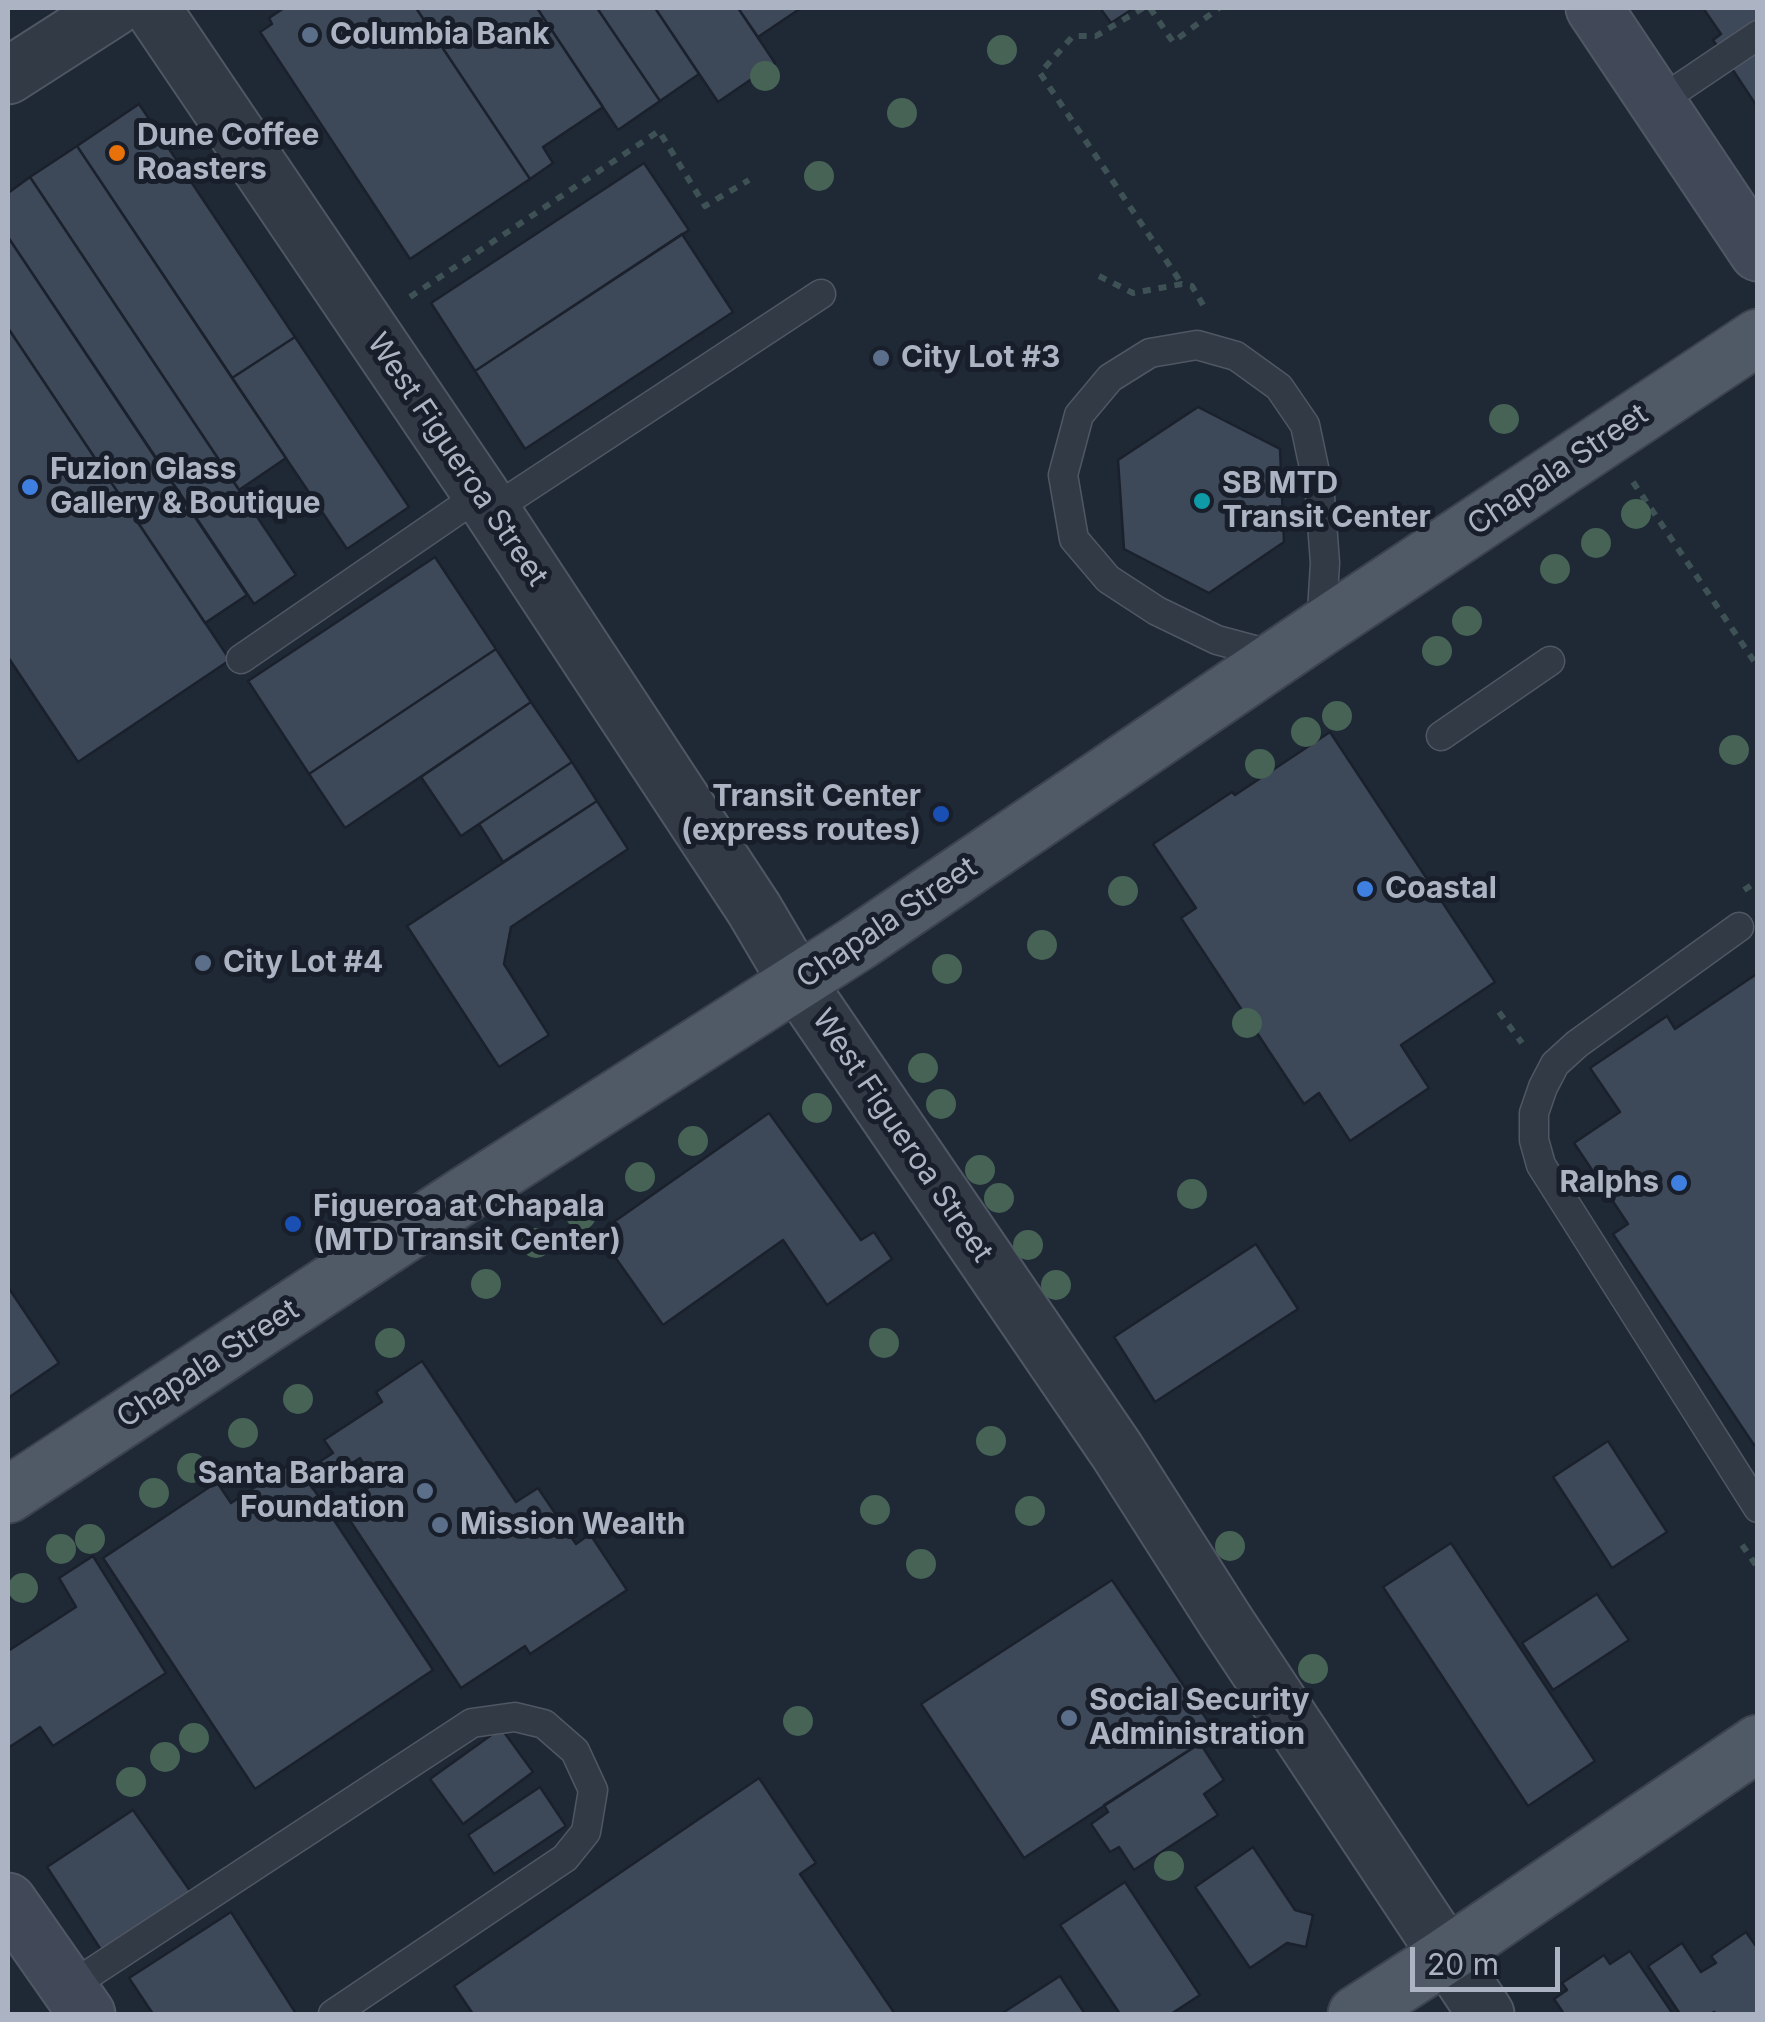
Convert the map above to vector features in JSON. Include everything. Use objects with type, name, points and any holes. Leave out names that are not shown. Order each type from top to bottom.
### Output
[{"type":"main road","points":[[1594,8],[1758,253]]},
{"type":"main road","name":"Chapala Street","points":[[8,1495],[880,928],[1758,337]]},
{"type":"main road","points":[[1356,2014],[1758,1743]]},
{"type":"main road","points":[[8,1901],[78,2001]]},
{"type":"street","points":[[8,76],[114,8]]},
{"type":"street","name":"West Figueroa Street","points":[[152,8],[486,502],[754,908],[797,982],[1117,1452],[1486,2014]]},
{"type":"lane","points":[[1658,103],[1758,35]]},
{"type":"lane","points":[[241,659],[821,294]]},
{"type":"lane","points":[[1198,345],[1236,356],[1279,387],[1305,425],[1320,496],[1324,548],[1300,642],[1217,640],[1157,612],[1108,579],[1074,539],[1063,474],[1079,416],[1110,378],[1150,353],[1198,345]]},
{"type":"lane","points":[[1441,736],[1550,661]]},
{"type":"lane","points":[[1739,928],[1577,1044],[1555,1064],[1534,1113],[1534,1140],[1541,1165],[1758,1508]]},
{"type":"lane","points":[[78,2001],[472,1723],[516,1716],[544,1724],[575,1751],[593,1790],[586,1832],[565,1858],[332,2014]]},
{"type":"path","points":[[1182,284],[1040,72],[1073,36],[1096,36],[1146,8],[1173,42],[1219,8]]},
{"type":"path","points":[[367,325],[659,132],[705,206],[750,180]]},
{"type":"path","points":[[1099,276],[1133,292],[1182,284],[1192,286],[1206,310],[1198,345]]},
{"type":"path","points":[[1661,522],[1758,667]]},
{"type":"path","points":[[1499,1012],[1522,1043]]},
{"type":"building","points":[[284,8],[416,8],[530,179],[410,259],[260,32],[272,24],[269,18]]},
{"type":"building","points":[[416,8],[537,8],[603,107],[543,147],[553,163],[530,179]]},
{"type":"building","points":[[537,8],[597,8],[660,101],[618,130]]},
{"type":"building","points":[[597,8],[655,8],[699,74],[660,101]]},
{"type":"building","points":[[655,8],[738,8],[775,63],[718,102]]},
{"type":"building","points":[[738,8],[801,8],[758,37]]},
{"type":"building","points":[[1100,8],[1134,8],[1111,23]]},
{"type":"building","points":[[1703,8],[1758,8],[1758,108],[1713,40],[1721,34]]},
{"type":"building","points":[[139,104],[295,337],[232,378],[77,146]]},
{"type":"building","points":[[77,146],[286,458],[239,490],[30,177]]},
{"type":"building","points":[[644,163],[689,230],[475,371],[431,303]]},
{"type":"building","points":[[30,177],[296,575],[254,604],[8,237],[8,193]]},
{"type":"building","points":[[682,234],[733,312],[525,449],[475,371]]},
{"type":"building","points":[[8,237],[247,595],[205,623],[8,328]]},
{"type":"building","points":[[8,328],[230,660],[78,762],[8,657]]},
{"type":"building","points":[[295,337],[409,507],[347,549],[232,378]]},
{"type":"building","name":"SB MTD Transit Center","points":[[1198,407],[1280,449],[1284,542],[1209,593],[1124,549],[1118,460]]},
{"type":"building","points":[[435,557],[496,649],[309,774],[248,681]]},
{"type":"building","points":[[496,649],[531,702],[345,828],[309,774]]},
{"type":"building","points":[[531,702],[572,762],[461,836],[421,777]]},
{"type":"building","points":[[1330,732],[1495,982],[1401,1045],[1429,1088],[1350,1141],[1319,1093],[1304,1104],[1181,918],[1196,908],[1153,844]]},
{"type":"building","points":[[572,762],[597,801],[503,862],[479,824]]},
{"type":"building","points":[[597,801],[628,849],[511,927],[504,964],[549,1035],[499,1067],[407,926]]},
{"type":"building","name":"Ralphs","points":[[1758,973],[1758,1442],[1754,1445],[1613,1234],[1628,1224],[1574,1143],[1620,1112],[1590,1068],[1667,1016],[1675,1029]]},
{"type":"building","points":[[769,1113],[861,1240],[874,1232],[892,1259],[827,1305],[783,1240],[663,1325],[598,1233]]},
{"type":"building","points":[[1256,1244],[1298,1309],[1155,1402],[1114,1337]]},
{"type":"building","points":[[8,1287],[59,1363],[8,1398]]},
{"type":"building","points":[[422,1361],[516,1502],[538,1488],[576,1544],[590,1534],[627,1590],[530,1654],[525,1646],[461,1688],[341,1507],[375,1483],[360,1458],[313,1489],[302,1473],[333,1453],[324,1440],[382,1402],[376,1392]]},
{"type":"building","points":[[1608,1441],[1667,1532],[1612,1568],[1553,1477]]},
{"type":"building","points":[[295,1461],[433,1670],[255,1789],[103,1558],[217,1482],[231,1503]]},
{"type":"building","points":[[1451,1543],[1595,1761],[1528,1806],[1383,1587]]},
{"type":"building","points":[[93,1556],[166,1673],[53,1746],[40,1727],[8,1748],[8,1651],[76,1607],[59,1578]]},
{"type":"building","name":"Social Security Administration","points":[[1112,1580],[1216,1733],[1024,1858],[921,1704]]},
{"type":"building","points":[[1597,1594],[1629,1640],[1553,1690],[1522,1643]]},
{"type":"building","points":[[501,1728],[533,1772],[463,1824],[430,1779]]},
{"type":"building","points":[[1200,1743],[1224,1780],[1204,1794],[1218,1815],[1134,1870],[1119,1847],[1110,1852],[1091,1824],[1108,1812],[1104,1805]]},
{"type":"building","points":[[759,1778],[816,1863],[800,1874],[895,2014],[473,2014],[454,1986]]},
{"type":"building","points":[[540,1787],[566,1826],[494,1874],[468,1835]]},
{"type":"building","points":[[133,1810],[193,1895],[103,1953],[47,1867]]},
{"type":"building","points":[[1253,1847],[1295,1910],[1313,1915],[1306,1947],[1287,1943],[1250,1968],[1195,1887]]},
{"type":"building","points":[[1125,1882],[1200,1995],[1171,2014],[1120,2014],[1060,1925]]},
{"type":"building","points":[[231,1912],[295,2012],[153,2014],[129,1978]]},
{"type":"building","points":[[1746,1932],[1758,1949],[1758,2014],[1680,2014],[1648,1966],[1682,1943],[1701,1972],[1716,1963],[1711,1956]]},
{"type":"building","points":[[1630,1951],[1673,2014],[1564,2014],[1554,1999],[1567,1990],[1562,1983],[1604,1955],[1610,1964]]},
{"type":"building","points":[[1060,1976],[1085,2014],[1001,2014]]},
{"type":"place","name":"Columbia Bank","points":[[310,35]]},
{"type":"place","name":"Dune Coffee Roasters","points":[[117,153]]},
{"type":"place","name":"City Lot #3","points":[[881,358]]},
{"type":"place","name":"Fuzion Glass Gallery & Boutique","points":[[30,487]]},
{"type":"place","name":"SB MTD Transit Center","points":[[1202,501]]},
{"type":"place","name":"Transit Center (express routes)","points":[[941,814]]},
{"type":"place","name":"Coastal","points":[[1365,889]]},
{"type":"place","name":"City Lot #4","points":[[203,963]]},
{"type":"place","name":"Ralphs","points":[[1679,1183]]},
{"type":"place","name":"Figueroa at Chapala (MTD Transit Center)","points":[[293,1224]]},
{"type":"place","name":"Santa Barbara Foundation","points":[[425,1491]]},
{"type":"place","name":"Mission Wealth","points":[[440,1525]]},
{"type":"place","name":"Social Security Administration","points":[[1069,1718]]}]
